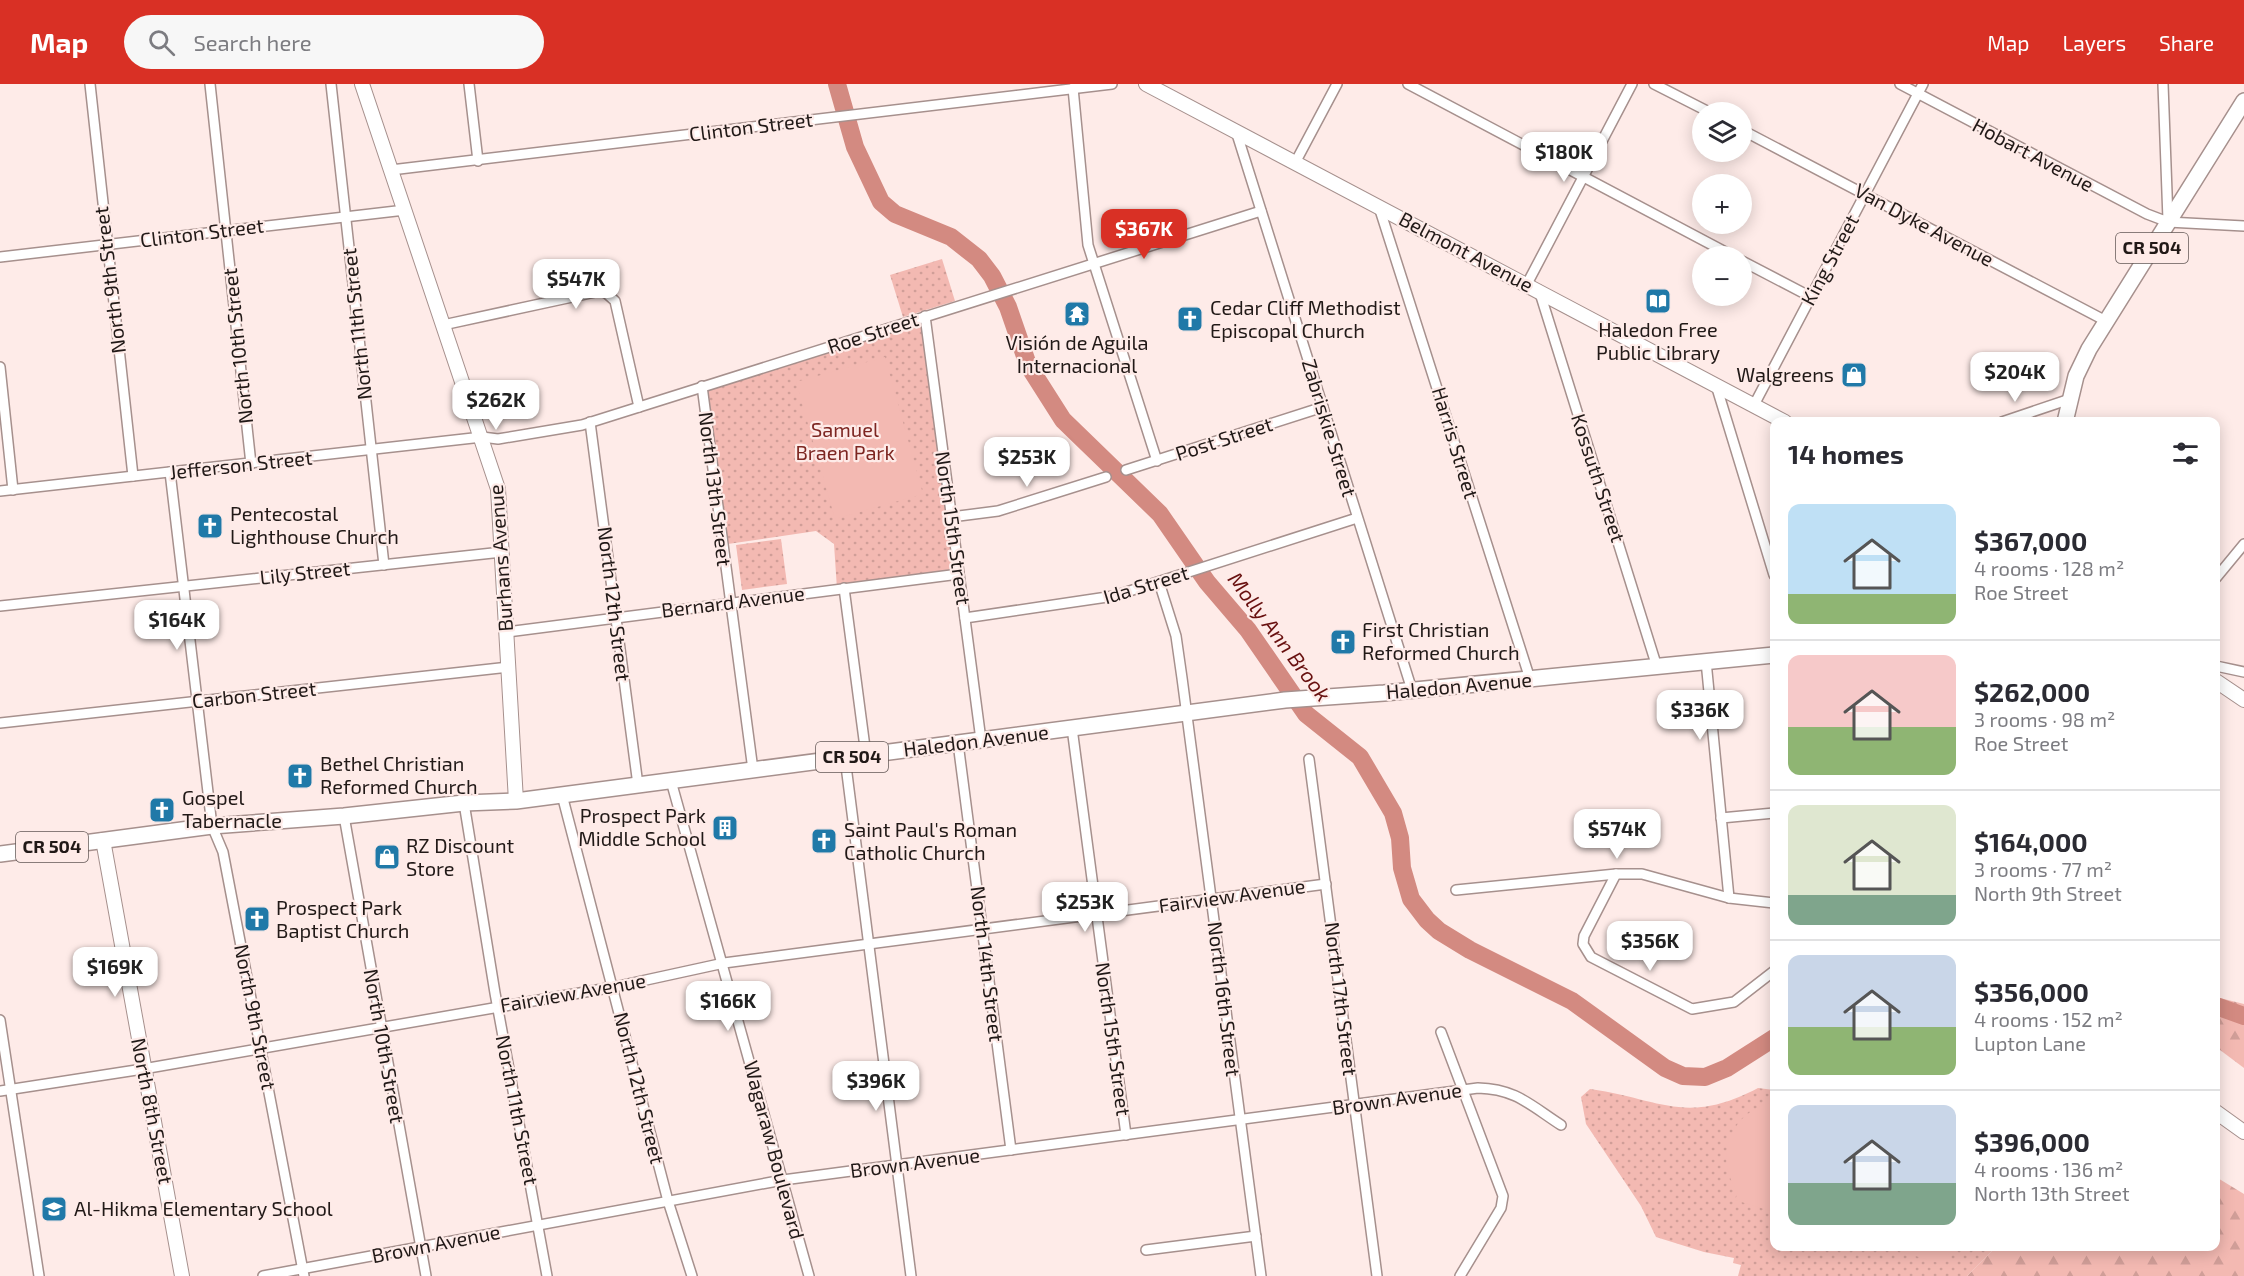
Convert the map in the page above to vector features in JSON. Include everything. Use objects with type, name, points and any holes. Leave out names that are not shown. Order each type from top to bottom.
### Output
[{"type":"main road","name":"CR 504","points":[[2066,417],[2082,362],[2244,101]]},
{"type":"main road","name":"Haledon Avenue","points":[[0,854],[212,826],[344,816],[464,803],[516,801],[1284,700],[1770,655]]},
{"type":"street","name":"North 9th Street","points":[[90,84],[105,245],[133,476]]},
{"type":"street","name":"North 10th Street","points":[[210,84],[250,464]]},
{"type":"street","name":"North 11th Street","points":[[332,84],[384,565]]},
{"type":"street","name":"Burhans Avenue","points":[[362,84],[498,489],[516,801]]},
{"type":"street","points":[[469,84],[478,161]]},
{"type":"street","name":"Clinton Street","points":[[391,170],[1112,84]]},
{"type":"street","name":"Belmont Avenue","points":[[1146,84],[1776,417]]},
{"type":"street","points":[[1295,163],[1337,84]]},
{"type":"street","points":[[1408,84],[1714,246]]},
{"type":"street","points":[[1533,287],[1582,177],[1632,84]]},
{"type":"street","points":[[1654,84],[1692,103]]},
{"type":"street","name":"Hobart Avenue","points":[[1900,84],[2045,162],[2168,222]]},
{"type":"street","name":"King Street","points":[[1754,405],[1923,84]]},
{"type":"street","points":[[2163,84],[2168,222],[2244,226]]},
{"type":"street","points":[[1073,88],[1088,245],[1157,461]]},
{"type":"street","name":"Zabriskie Street","points":[[1236,131],[1412,690]]},
{"type":"street","name":"Van Dyke Avenue","points":[[1752,135],[2106,321]]},
{"type":"street","name":"Harris Street","points":[[1378,207],[1530,679]]},
{"type":"street","name":"Clinton Street","points":[[0,257],[405,210]]},
{"type":"street","name":"Roe Street","points":[[482,437],[498,439],[590,422],[981,297],[1261,211]]},
{"type":"street","points":[[1752,266],[1811,297]]},
{"type":"street","name":"Kossuth Street","points":[[1533,287],[1657,666]]},
{"type":"street","points":[[443,325],[600,291],[606,293],[615,301],[639,407]]},
{"type":"street","name":"North 15th Street","points":[[926,316],[981,740]]},
{"type":"street","points":[[0,367],[13,490]]},
{"type":"street","points":[[1716,385],[1770,561]]},
{"type":"street","name":"North 13th Street","points":[[702,386],[753,771]]},
{"type":"street","points":[[2017,417],[2070,399]]},
{"type":"street","name":"Post Street","points":[[1126,470],[1323,407]]},
{"type":"street","name":"North 12th Street","points":[[590,422],[638,785]]},
{"type":"street","name":"Jefferson Street","points":[[0,491],[482,437]]},
{"type":"street","name":"North 9th Street","points":[[170,472],[212,826],[223,852],[303,1273]]},
{"type":"street","points":[[951,517],[998,511],[1106,477]]},
{"type":"street","name":"Ida Street","points":[[965,618],[1096,600],[1357,518]]},
{"type":"street","points":[[2220,573],[2244,544]]},
{"type":"street","name":"Lily Street","points":[[0,606],[502,552]]},
{"type":"street","name":"Bernard Avenue","points":[[507,632],[958,574]]},
{"type":"street","name":"North 16th Street","points":[[1159,582],[1176,636],[1261,1276]]},
{"type":"street","points":[[844,588],[866,755]]},
{"type":"street","points":[[1706,661],[1730,897]]},
{"type":"street","name":"Carbon Street","points":[[0,723],[509,667]]},
{"type":"street","points":[[2220,667],[2244,672]]},
{"type":"street","points":[[2220,684],[2244,699]]},
{"type":"street","name":"North 15th Street","points":[[1072,728],[1126,1135]]},
{"type":"street","name":"North 14th Street","points":[[958,742],[1011,1150]]},
{"type":"street","points":[[845,758],[911,1276]]},
{"type":"street","name":"North 17th Street","points":[[1309,759],[1377,1276]]},
{"type":"street","name":"Wagaraw Boulevard","points":[[671,781],[724,963],[809,1276]]},
{"type":"street","name":"North 12th Street","points":[[562,795],[614,987],[668,1201],[692,1276]]},
{"type":"street","name":"North 11th Street","points":[[464,803],[497,1006],[548,1276]]},
{"type":"street","points":[[1721,818],[1770,813]]},
{"type":"street","name":"North 10th Street","points":[[344,816],[426,1276]]},
{"type":"street","name":"North 8th Street","points":[[103,840],[182,1276]]},
{"type":"street","points":[[1616,874],[1584,936],[1583,944],[1591,957],[1692,1009],[1734,1002],[1770,974]]},
{"type":"street","points":[[1456,890],[1616,874],[1642,874],[1730,897],[1770,902]]},
{"type":"street","name":"Fairview Avenue","points":[[0,1091],[262,1049],[614,987],[724,963],[1326,884]]},
{"type":"street","points":[[0,1020],[39,1276]]},
{"type":"street","points":[[1441,1032],[1503,1196],[1503,1202],[1460,1276]]},
{"type":"street","name":"Brown Avenue","points":[[263,1276],[303,1273],[421,1246],[783,1180],[1463,1090],[1500,1089],[1520,1097],[1561,1125]]},
{"type":"street","points":[[2220,1115],[2244,1132]]},
{"type":"street","points":[[1146,1250],[1256,1236]]},
{"type":"green space","points":[[942,259],[955,301],[903,317],[890,275]]},
{"type":"green space","name":"Samuel Braen Park","points":[[925,317],[959,574],[837,589],[834,544],[816,531],[721,545],[699,388]]},
{"type":"green space","points":[[885,357],[923,494],[835,519],[796,382]]},
{"type":"green space","points":[[781,539],[787,584],[742,590],[736,545]]},
{"type":"green space","points":[[2220,998],[2244,1004],[2244,1068],[2220,1050]]},
{"type":"green space","points":[[1758,1088],[1770,1090],[1770,1251],[1992,1251],[1967,1276],[1738,1276],[1741,1265],[1733,1263],[1734,1258],[1704,1252],[1656,1237],[1641,1206],[1586,1124],[1581,1097],[1590,1089],[1655,1103],[1692,1108],[1711,1106]]},
{"type":"green space","points":[[1770,1103],[1770,1211],[1735,1200],[1738,1192],[1727,1165],[1727,1152],[1735,1127],[1755,1109]]},
{"type":"green space","points":[[2220,1179],[2244,1194],[2244,1276],[1967,1276],[1992,1251],[2220,1251]]},
{"type":"green space","points":[[1899,1251],[1955,1251],[1945,1256],[1942,1264]]},
{"type":"waterway","name":"Molly Ann Brook","points":[[837,84],[855,147],[881,202],[895,214],[951,237],[979,259],[992,276],[1008,307],[1028,365],[1063,420],[1160,514],[1207,582],[1248,630],[1306,714],[1360,757],[1393,813],[1400,838],[1402,868],[1411,899],[1427,920],[1439,931],[1470,950],[1572,1001],[1665,1068],[1683,1076],[1705,1077],[1727,1068],[1770,1041]]},
{"type":"waterway","name":"Molly Ann Brook","points":[[2220,1007],[2244,1016]]},
{"type":"place","name":"Haledon Free Public Library","points":[[1658,301]]},
{"type":"place","name":"Visión de Aguila Internacional","points":[[1077,314]]},
{"type":"place","name":"Cedar Cliff Methodist Episcopal Church","points":[[1190,319]]},
{"type":"place","name":"Walgreens","points":[[1854,375]]},
{"type":"place","name":"Pentecostal Lighthouse Church","points":[[210,526]]},
{"type":"place","name":"First Christian Reformed Church","points":[[1343,642]]},
{"type":"place","name":"Bethel Christian Reformed Church","points":[[300,776]]},
{"type":"place","name":"Gospel Tabernacle","points":[[162,810]]},
{"type":"place","name":"Prospect Park Middle School","points":[[725,828]]},
{"type":"place","name":"Saint Paul's Roman Catholic Church","points":[[824,841]]},
{"type":"place","name":"RZ Discount Store","points":[[387,857]]},
{"type":"place","name":"Prospect Park Baptist Church","points":[[257,919]]},
{"type":"place","name":"Al-Hikma Elementary School","points":[[54,1209]]}]
